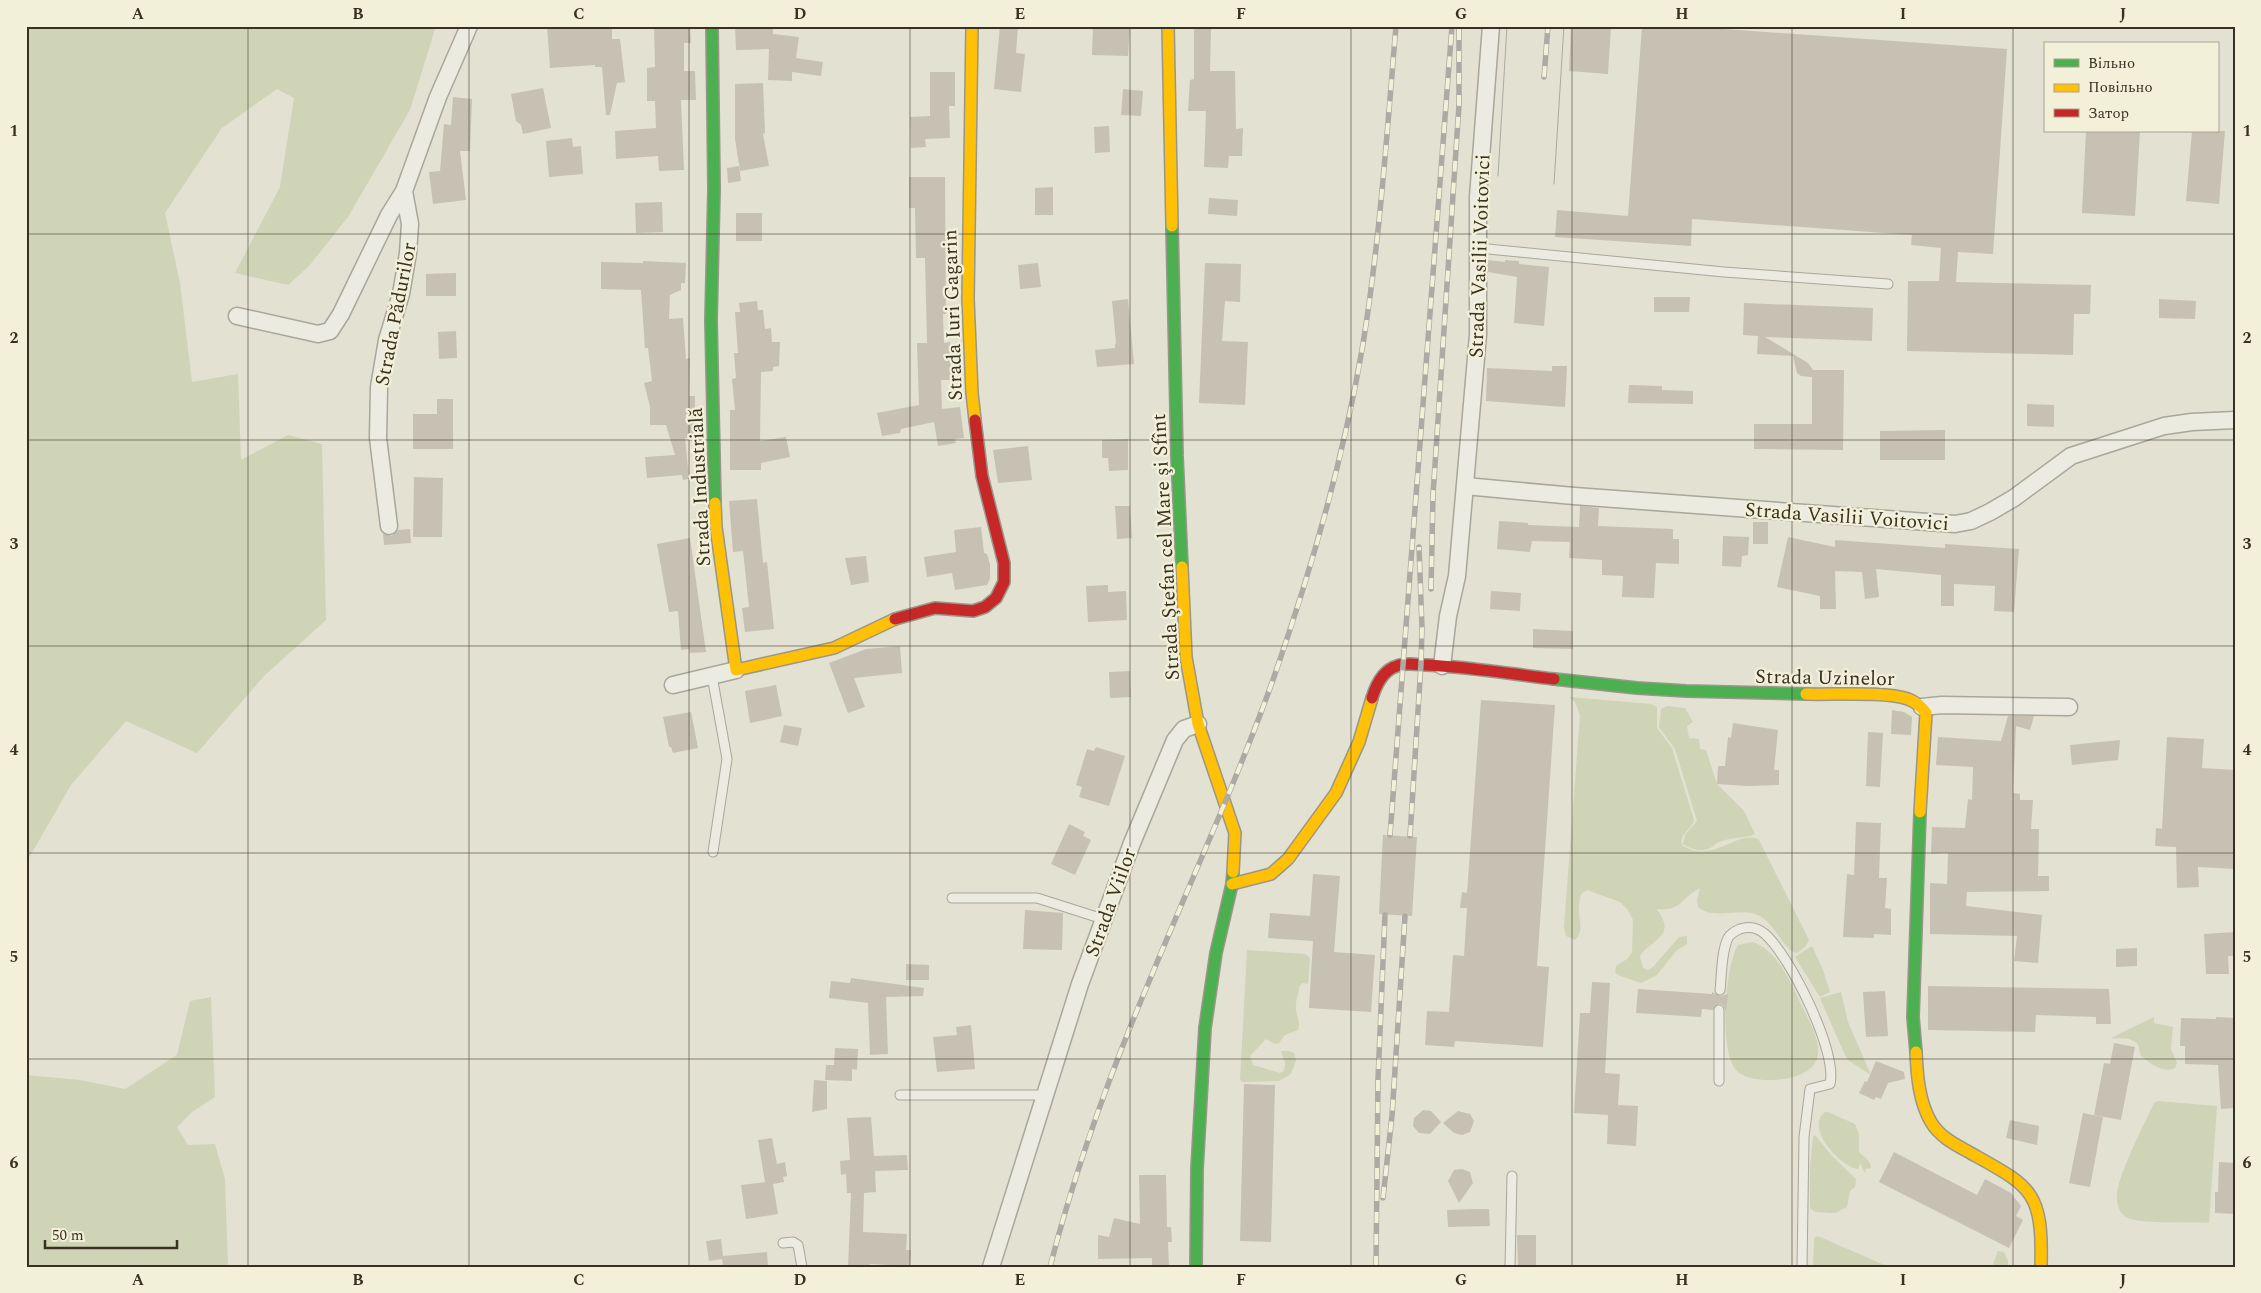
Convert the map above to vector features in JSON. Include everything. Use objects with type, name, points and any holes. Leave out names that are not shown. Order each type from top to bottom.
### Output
[{"type":"street","name":"Strada Pădurilor","points":[[237,316],[318,334],[330,331],[389,215],[404,191],[438,97],[469,26]]},
{"type":"street","name":"Strada Industrială","points":[[712,26],[714,189],[711,322],[716,528],[736,670]]},
{"type":"street","name":"Strada Iuri Gagarin","points":[[736,670],[834,648],[900,616],[935,608],[973,611],[985,607],[996,598],[1004,582],[1004,563],[982,476],[972,393],[968,299],[972,26]]},
{"type":"street","name":"Strada Ştefan cel Mare şi Sfînt","points":[[1168,26],[1177,446],[1183,616],[1190,688],[1198,724],[1235,833],[1232,884],[1216,953],[1205,1028],[1196,1169],[1196,1267]]},
{"type":"street","name":"Strada Vasilii Voitovici","points":[[1442,666],[1448,616],[1457,576],[1478,335],[1478,197],[1491,26]]},
{"type":"street","name":"Strada Pădurilor","points":[[389,526],[378,438],[379,387],[387,340],[402,294],[410,236],[404,191]]},
{"type":"street","name":"Strada Vasilii Voitovici","points":[[1465,486],[1574,496],[1955,524],[1971,521],[1998,507],[2071,456],[2164,426],[2192,422],[2235,420]]},
{"type":"street","name":"Strada Uzinelor","points":[[1232,884],[1260,878],[1280,867],[1327,807],[1336,794],[1353,756],[1371,695],[1378,680],[1395,666],[1404,664],[1442,666],[1637,688],[1727,693],[1894,696],[1914,701],[1922,707]]},
{"type":"street","points":[[673,685],[736,670]]},
{"type":"street","points":[[2042,1267],[2043,1240],[2041,1218],[2034,1200],[2025,1186],[2014,1176],[1948,1141],[1930,1121],[1924,1107],[1913,1017],[1918,836],[1926,713],[1922,707],[1942,705],[2069,707]]},
{"type":"street","name":"Strada Viilor","points":[[991,1267],[1044,1095],[1103,919],[1170,749],[1184,730],[1198,724]]},
{"type":"lane","points":[[1478,248],[1724,272],[1888,284]]},
{"type":"lane","points":[[712,676],[727,759],[713,852]]},
{"type":"lane","points":[[952,898],[1037,898],[1103,919]]},
{"type":"lane","points":[[1720,990],[1723,960],[1729,937],[1738,929],[1757,929],[1765,934],[1790,967],[1802,989],[1824,1042],[1832,1076],[1830,1084],[1810,1089],[1804,1137],[1802,1267]]},
{"type":"lane","points":[[1719,1010],[1719,1081]]},
{"type":"lane","points":[[900,1095],[1044,1095]]},
{"type":"lane","points":[[1510,1267],[1512,1176]]},
{"type":"lane","points":[[783,1243],[793,1242],[798,1245],[802,1267]]},
{"type":"green space","points":[[26,26],[436,26],[410,110],[348,217],[309,266],[288,285],[235,273],[280,187],[294,98],[277,89],[222,128],[165,213],[180,283],[192,382],[238,374],[241,460],[288,435],[322,444],[326,620],[264,676],[197,753],[126,721],[71,785],[26,863]]},
{"type":"green space","points":[[1569,697],[1651,704],[1657,707],[1657,728],[1672,748],[1694,820],[1682,837],[1682,845],[1693,850],[1703,851],[1743,839],[1759,840],[1809,940],[1805,947],[1797,953],[1791,951],[1767,922],[1755,914],[1747,912],[1713,913],[1705,911],[1698,907],[1697,900],[1700,888],[1676,906],[1657,909],[1665,926],[1664,931],[1640,956],[1643,968],[1648,970],[1653,967],[1679,937],[1687,936],[1687,944],[1676,951],[1657,975],[1641,983],[1618,975],[1615,972],[1616,966],[1627,959],[1632,952],[1633,920],[1628,910],[1620,902],[1587,890],[1581,894],[1580,899],[1580,932],[1575,940],[1566,936],[1564,927],[1580,715],[1575,702]]},
{"type":"green space","points":[[1667,706],[1685,708],[1693,722],[1687,726],[1689,738],[1699,739],[1700,749],[1706,750],[1717,784],[1744,811],[1755,834],[1724,840],[1703,850],[1693,849],[1683,844],[1685,835],[1697,821],[1675,749],[1659,727],[1661,709]]},
{"type":"green space","points":[[1752,942],[1768,951],[1781,966],[1791,983],[1816,1039],[1818,1053],[1815,1063],[1807,1071],[1796,1076],[1769,1080],[1755,1079],[1744,1076],[1737,1071],[1731,1061],[1727,1046],[1726,1028],[1727,989],[1730,971],[1733,956],[1738,945]]},
{"type":"green space","points":[[1812,946],[1830,992],[1820,997],[1795,957]]},
{"type":"green space","points":[[1247,950],[1305,954],[1310,958],[1308,984],[1302,983],[1299,987],[1296,1003],[1298,1030],[1285,1035],[1279,1043],[1275,1044],[1266,1039],[1250,1056],[1253,1065],[1280,1073],[1284,1071],[1285,1063],[1281,1051],[1294,1053],[1296,1060],[1291,1074],[1279,1081],[1243,1082],[1240,1080]]},
{"type":"green space","points":[[1841,992],[1848,1022],[1871,1075],[1849,1061],[1845,1055],[1820,998]]},
{"type":"green space","points":[[211,997],[215,1097],[192,1112],[177,1127],[188,1145],[215,1144],[225,1179],[228,1267],[26,1267],[26,1075],[80,1080],[125,1089],[177,1055],[190,1001]]},
{"type":"green space","points":[[2154,1017],[2154,1023],[2173,1027],[2171,1049],[2177,1063],[2175,1068],[2166,1070],[2153,1064],[2141,1056],[2138,1045],[2132,1040],[2111,1038]]},
{"type":"green space","points":[[2158,1101],[2217,1106],[2209,1223],[2135,1220],[2125,1217],[2119,1209],[2117,1202],[2118,1186],[2132,1149],[2154,1103]]},
{"type":"green space","points":[[1825,1112],[1855,1124],[1859,1134],[1859,1152],[1868,1160],[1871,1168],[1866,1169],[1865,1173],[1860,1163],[1858,1169],[1851,1167],[1843,1162],[1827,1146],[1819,1127],[1820,1119]]},
{"type":"green space","points":[[1815,1135],[1831,1155],[1856,1179],[1855,1187],[1850,1191],[1847,1207],[1835,1213],[1815,1212],[1810,1208],[1810,1167],[1813,1137]]},
{"type":"green space","points":[[1816,1236],[1889,1267],[1813,1267],[1814,1240]]},
{"type":"green space","points":[[1998,1251],[2004,1252],[2008,1261],[2008,1267],[1992,1267]]},
{"type":"building","points":[[547,26],[612,26],[612,39],[620,39],[625,82],[617,83],[610,115],[606,115],[602,67],[595,67],[595,65],[550,68]]},
{"type":"building","points":[[654,26],[690,26],[691,43],[684,43],[684,71],[695,71],[696,100],[681,100],[684,170],[659,171],[658,156],[616,159],[615,131],[656,128],[655,101],[647,101],[647,68],[655,67]]},
{"type":"building","points":[[735,26],[773,26],[773,34],[799,37],[796,58],[823,62],[821,76],[792,72],[792,81],[768,80],[769,49],[736,50]]},
{"type":"building","points":[[1000,26],[1018,26],[1016,53],[1025,54],[1021,92],[994,89]]},
{"type":"building","points":[[1093,26],[1130,26],[1128,56],[1092,55]]},
{"type":"building","points":[[1571,26],[1611,26],[1608,74],[1569,71]]},
{"type":"building","points":[[1642,26],[1681,26],[2007,49],[1993,254],[1958,252],[1956,282],[2091,285],[2090,314],[2074,314],[2073,355],[1907,351],[1908,281],[1939,281],[1941,248],[1911,245],[1912,235],[1692,219],[1691,246],[1555,237],[1557,210],[1628,216]]},
{"type":"building","points":[[1194,29],[1211,29],[1210,71],[1235,71],[1236,129],[1243,128],[1242,156],[1229,156],[1228,168],[1204,167],[1206,111],[1188,111],[1190,80],[1194,79]]},
{"type":"building","points":[[930,72],[955,72],[955,106],[949,106],[950,138],[925,139],[926,147],[911,148],[910,117],[930,116]]},
{"type":"building","points":[[763,83],[765,133],[763,134],[769,166],[740,171],[735,139],[735,84]]},
{"type":"building","points":[[543,88],[551,128],[523,134],[521,125],[516,121],[511,94]]},
{"type":"building","points":[[1123,89],[1143,91],[1141,116],[1121,115]]},
{"type":"building","points":[[453,97],[472,99],[470,151],[460,151],[466,200],[433,204],[429,172],[440,171],[444,124],[451,125]]},
{"type":"building","points":[[1109,126],[1110,152],[1095,153],[1094,127]]},
{"type":"building","points":[[2225,131],[2219,204],[2186,201],[2192,132]]},
{"type":"building","points":[[2086,132],[2140,132],[2135,216],[2082,213]]},
{"type":"building","points":[[572,138],[573,147],[581,146],[583,174],[549,177],[546,141]]},
{"type":"building","points":[[739,166],[741,181],[728,183],[727,168]]},
{"type":"building","points":[[909,177],[945,177],[946,314],[943,314],[944,343],[950,342],[951,380],[941,380],[942,409],[960,407],[964,438],[955,439],[956,443],[938,446],[934,422],[901,429],[900,433],[882,436],[877,413],[919,405],[917,343],[927,343],[925,258],[916,258],[915,208],[909,208]]},
{"type":"building","points":[[1053,187],[1053,215],[1035,215],[1035,188]]},
{"type":"building","points":[[1209,198],[1238,200],[1237,216],[1208,214]]},
{"type":"building","points":[[662,202],[663,232],[636,233],[635,203]]},
{"type":"building","points":[[736,213],[762,213],[762,241],[736,241]]},
{"type":"building","points":[[1488,260],[1519,261],[1519,264],[1549,267],[1544,326],[1514,323],[1517,277],[1488,272]]},
{"type":"building","points":[[643,261],[686,263],[685,283],[681,283],[681,290],[670,295],[669,319],[683,318],[686,359],[690,358],[689,396],[695,396],[695,438],[685,438],[689,479],[683,480],[682,475],[647,478],[645,457],[675,455],[666,425],[650,425],[650,407],[644,383],[652,381],[648,348],[645,348],[641,290],[601,289],[601,262],[643,263]]},
{"type":"building","points":[[1038,263],[1041,287],[1020,289],[1018,265]]},
{"type":"building","points":[[1205,263],[1241,264],[1240,302],[1225,301],[1222,341],[1248,342],[1245,405],[1199,403]]},
{"type":"building","points":[[456,273],[456,296],[426,296],[426,274]]},
{"type":"building","points":[[1654,297],[1690,297],[1689,312],[1654,312]]},
{"type":"building","points":[[1128,299],[1134,364],[1097,367],[1095,350],[1115,348],[1112,301]]},
{"type":"building","points":[[2159,299],[2196,301],[2195,319],[2159,318]]},
{"type":"building","points":[[757,301],[758,310],[763,310],[765,329],[771,328],[772,342],[780,342],[779,366],[773,367],[773,371],[761,372],[760,441],[786,437],[790,457],[761,463],[761,470],[730,470],[730,410],[735,410],[732,379],[736,378],[734,353],[738,353],[735,312],[740,312],[739,303]]},
{"type":"building","points":[[1744,303],[1873,308],[1872,341],[1765,337],[1808,363],[1813,370],[1844,370],[1843,450],[1754,449],[1754,424],[1812,424],[1812,377],[1801,376],[1797,373],[1793,356],[1757,354],[1758,336],[1743,335]]},
{"type":"building","points":[[456,331],[457,358],[439,359],[438,332]]},
{"type":"building","points":[[1552,366],[1567,366],[1565,407],[1486,401],[1487,368],[1552,371]]},
{"type":"building","points":[[1629,385],[1662,386],[1662,390],[1693,391],[1693,404],[1628,403]]},
{"type":"building","points":[[437,399],[453,399],[453,449],[413,449],[413,414],[437,414]]},
{"type":"building","points":[[2027,404],[2054,405],[2054,427],[2027,426]]},
{"type":"building","points":[[1945,430],[1945,460],[1880,460],[1880,431]]},
{"type":"building","points":[[1128,439],[1128,470],[1109,471],[1108,458],[1102,458],[1102,440]]},
{"type":"building","points":[[1028,446],[1032,480],[998,483],[993,450]]},
{"type":"building","points":[[414,477],[443,478],[442,537],[413,537]]},
{"type":"building","points":[[757,499],[763,563],[767,562],[774,629],[745,632],[742,608],[749,607],[743,551],[733,552],[729,501]]},
{"type":"building","points":[[1115,506],[1130,506],[1132,538],[1117,539]]},
{"type":"building","points":[[1580,506],[1599,508],[1598,526],[1673,529],[1673,539],[1679,539],[1679,564],[1656,563],[1654,598],[1622,597],[1623,576],[1602,575],[1602,560],[1569,558],[1570,542],[1532,541],[1530,552],[1497,549],[1499,521],[1528,523],[1528,525],[1579,527]]},
{"type":"building","points":[[1753,522],[1768,522],[1768,544],[1753,544]]},
{"type":"building","points":[[981,527],[984,553],[987,554],[990,564],[990,579],[987,585],[955,590],[952,573],[927,577],[924,557],[956,552],[954,530]]},
{"type":"building","points":[[410,529],[411,543],[384,545],[383,534],[391,536],[398,530]]},
{"type":"building","points":[[1723,536],[1749,537],[1748,555],[1742,556],[1741,567],[1722,566]]},
{"type":"building","points":[[1788,537],[1835,547],[1835,540],[1945,548],[1945,544],[2019,549],[2014,612],[1994,611],[1995,586],[1954,584],[1954,606],[1941,606],[1941,575],[1876,569],[1879,597],[1865,599],[1862,572],[1835,571],[1836,609],[1820,609],[1820,596],[1777,587]]},
{"type":"building","points":[[690,538],[706,652],[690,653],[689,649],[681,650],[678,611],[669,612],[657,544]]},
{"type":"building","points":[[866,556],[869,582],[851,585],[845,558]]},
{"type":"building","points":[[1108,585],[1108,592],[1126,591],[1127,620],[1088,622],[1086,586]]},
{"type":"building","points":[[1491,591],[1521,593],[1520,611],[1490,609]]},
{"type":"building","points":[[1533,629],[1573,631],[1573,649],[1533,648]]},
{"type":"building","points":[[900,646],[902,673],[854,678],[865,707],[848,713],[829,663],[866,649]]},
{"type":"building","points":[[1130,671],[1131,697],[1110,698],[1109,672]]},
{"type":"building","points":[[776,685],[782,716],[750,723],[745,691]]},
{"type":"building","points":[[1481,700],[1555,705],[1537,966],[1549,967],[1543,1047],[1455,1041],[1454,1047],[1425,1045],[1427,1011],[1449,1012],[1453,955],[1464,956],[1467,908],[1460,908],[1462,892],[1467,893]]},
{"type":"building","points":[[1892,710],[1904,712],[1912,717],[1911,735],[1891,734]]},
{"type":"building","points":[[691,712],[698,748],[673,753],[671,747],[669,747],[663,717]]},
{"type":"building","points":[[2008,716],[2034,716],[2030,730],[2016,726],[2013,793],[2020,794],[2020,800],[2033,800],[2031,829],[2039,829],[2038,876],[2049,876],[2049,891],[1967,892],[1966,906],[2042,915],[2038,963],[2014,961],[2017,936],[1930,934],[1930,883],[1947,884],[1948,853],[1931,854],[1932,827],[1965,828],[1968,799],[1972,800],[1973,767],[1936,765],[1938,737],[2001,741]]},
{"type":"building","points":[[1733,723],[1778,730],[1774,770],[1779,770],[1779,785],[1746,786],[1717,784],[1718,766],[1725,766],[1728,737],[1731,738]]},
{"type":"building","points":[[784,725],[802,728],[798,746],[780,742]]},
{"type":"building","points":[[1868,732],[1883,733],[1880,787],[1866,786]]},
{"type":"building","points":[[2167,737],[2204,739],[2202,768],[2235,770],[2235,869],[2198,867],[2199,887],[2177,888],[2176,847],[2155,846],[2156,828],[2162,829]]},
{"type":"building","points":[[2120,740],[2118,760],[2072,765],[2070,745]]},
{"type":"building","points":[[1096,747],[1125,756],[1109,806],[1079,797],[1082,787],[1076,785],[1087,749],[1094,751]]},
{"type":"building","points":[[1856,822],[1881,823],[1879,878],[1887,878],[1885,908],[1891,909],[1891,935],[1874,934],[1874,938],[1843,937],[1847,874],[1854,875]]},
{"type":"building","points":[[1069,824],[1085,832],[1083,836],[1091,840],[1075,875],[1051,864]]},
{"type":"building","points":[[1383,835],[1417,837],[1412,916],[1379,914]]},
{"type":"building","points":[[1313,874],[1340,876],[1334,952],[1375,955],[1371,1012],[1309,1008],[1313,941],[1268,938],[1270,913],[1310,916]]},
{"type":"building","points":[[1025,910],[1063,913],[1062,950],[1023,949]]},
{"type":"building","points":[[2235,932],[2235,956],[2228,956],[2229,974],[2206,974],[2204,934]]},
{"type":"building","points":[[2137,948],[2137,966],[2116,967],[2116,949]]},
{"type":"building","points":[[906,964],[929,965],[929,980],[906,980]]},
{"type":"building","points":[[851,978],[924,988],[923,996],[886,997],[888,1054],[870,1055],[868,1003],[829,998],[831,981],[850,983]]},
{"type":"building","points":[[1592,982],[1610,983],[1605,1073],[1620,1074],[1618,1105],[1638,1106],[1636,1146],[1607,1144],[1608,1115],[1574,1113],[1580,1013],[1590,1013]]},
{"type":"building","points":[[1928,986],[2109,989],[2111,1024],[2096,1024],[2096,1017],[2036,1015],[2035,1032],[1928,1030]]},
{"type":"building","points":[[1638,989],[1712,994],[1712,992],[1720,996],[1728,994],[1726,1011],[1723,1005],[1719,1004],[1713,1010],[1702,1009],[1701,1017],[1636,1013]]},
{"type":"building","points":[[1885,991],[1888,1036],[1866,1037],[1863,992]]},
{"type":"building","points":[[2216,1017],[2235,1018],[2235,1108],[2221,1109],[2218,1065],[2185,1064],[2185,1046],[2180,1046],[2181,1018],[2216,1019]]},
{"type":"building","points":[[971,1025],[975,1069],[937,1072],[933,1037],[957,1035],[956,1027]]},
{"type":"building","points":[[2114,1043],[2135,1047],[2121,1120],[2094,1115],[2104,1063],[2110,1064]]},
{"type":"building","points":[[835,1048],[858,1049],[857,1070],[852,1069],[852,1081],[825,1080],[826,1065],[834,1065]]},
{"type":"building","points":[[1876,1061],[1904,1072],[1905,1079],[1888,1083],[1881,1099],[1876,1097],[1874,1100],[1859,1093],[1865,1081],[1867,1082]]},
{"type":"building","points":[[814,1080],[827,1081],[827,1109],[812,1112]]},
{"type":"building","points":[[1244,1084],[1275,1085],[1271,1242],[1240,1241]]},
{"type":"building","points":[[1423,1110],[1431,1111],[1441,1122],[1430,1134],[1419,1133],[1413,1126],[1414,1118]]},
{"type":"building","points":[[1458,1111],[1470,1114],[1474,1121],[1470,1132],[1462,1135],[1454,1133],[1443,1123]]},
{"type":"building","points":[[2083,1113],[2103,1117],[2090,1187],[2069,1183]]},
{"type":"building","points":[[871,1117],[874,1156],[907,1155],[908,1170],[875,1171],[876,1192],[864,1193],[863,1232],[907,1234],[906,1250],[911,1250],[910,1266],[870,1264],[869,1267],[848,1267],[851,1193],[847,1193],[846,1174],[841,1175],[840,1161],[850,1160],[847,1118]]},
{"type":"building","points":[[2010,1120],[2039,1126],[2037,1145],[2006,1138]]},
{"type":"building","points":[[772,1138],[777,1164],[785,1162],[787,1176],[783,1177],[784,1182],[773,1184],[778,1214],[746,1219],[741,1185],[765,1182],[758,1140]]},
{"type":"building","points":[[1894,1152],[1977,1195],[1985,1179],[2011,1193],[2021,1206],[2016,1216],[2023,1220],[2009,1248],[1879,1182]]},
{"type":"building","points":[[2219,1162],[2235,1163],[2235,1214],[2215,1213],[2215,1192],[2218,1192]]},
{"type":"building","points":[[1462,1169],[1470,1172],[1473,1183],[1459,1203],[1448,1181],[1454,1170]]},
{"type":"building","points":[[1139,1175],[1166,1175],[1167,1227],[1171,1227],[1172,1242],[1168,1242],[1169,1267],[1152,1267],[1152,1258],[1098,1259],[1098,1235],[1109,1237],[1114,1218],[1140,1224]]},
{"type":"building","points":[[1489,1209],[1490,1226],[1448,1227],[1447,1210]]},
{"type":"building","points":[[1517,1235],[1536,1235],[1536,1267],[1518,1267]]},
{"type":"building","points":[[721,1239],[723,1256],[767,1252],[768,1267],[723,1267],[722,1259],[709,1261],[706,1241]]},
{"type":"tram line","points":[[1498,176],[1507,26]]},
{"type":"tram line","points":[[1554,184],[1564,26]]},
{"type":"railway","points":[[1050,1267],[1070,1195],[1106,1088],[1260,716],[1288,636],[1326,512],[1355,386],[1369,305],[1396,26]]},
{"type":"railway","points":[[1390,835],[1452,26]]},
{"type":"railway","points":[[1431,589],[1433,495],[1459,105],[1459,26]]},
{"type":"railway","points":[[1544,77],[1548,26]]},
{"type":"railway","points":[[1410,836],[1421,664],[1422,628],[1419,547]]},
{"type":"railway","points":[[1376,1267],[1378,1079],[1385,915]]},
{"type":"railway","points":[[1383,1198],[1392,1116],[1405,916]]},
{"type":"traffic: fast","points":[[712,26],[714,189],[711,321],[715,503]]},
{"type":"traffic: fast","points":[[1172,226],[1177,456],[1182,567]]},
{"type":"traffic: fast","points":[[1554,679],[1686,691],[1806,694]]},
{"type":"traffic: fast","points":[[1916,1052],[1913,1017],[1920,812]]},
{"type":"traffic: fast","points":[[1196,1267],[1197,1169],[1205,1028],[1216,953],[1233,872]]},
{"type":"traffic: slow","points":[[972,26],[968,299],[975,420]]},
{"type":"traffic: slow","points":[[1168,26],[1172,226]]},
{"type":"traffic: slow","points":[[715,503],[716,527],[736,670],[834,648],[895,619]]},
{"type":"traffic: slow","points":[[1182,567],[1186,657],[1198,724],[1235,833],[1233,872]]},
{"type":"traffic: slow","points":[[1806,694],[1886,695],[1908,699],[1922,708],[1926,713],[1920,812]]},
{"type":"traffic: slow","points":[[1232,884],[1271,874],[1288,859],[1336,793],[1359,742],[1372,698]]},
{"type":"traffic: slow","points":[[1916,1052],[1921,1097],[1934,1127],[1952,1142],[2006,1173],[2029,1193],[2039,1221],[2041,1267]]},
{"type":"traffic: jam","points":[[895,619],[935,608],[973,611],[985,607],[996,598],[1004,582],[1004,563],[982,476],[975,420]]},
{"type":"traffic: jam","points":[[1372,698],[1384,674],[1392,668],[1404,664],[1459,667],[1554,679]]}]
